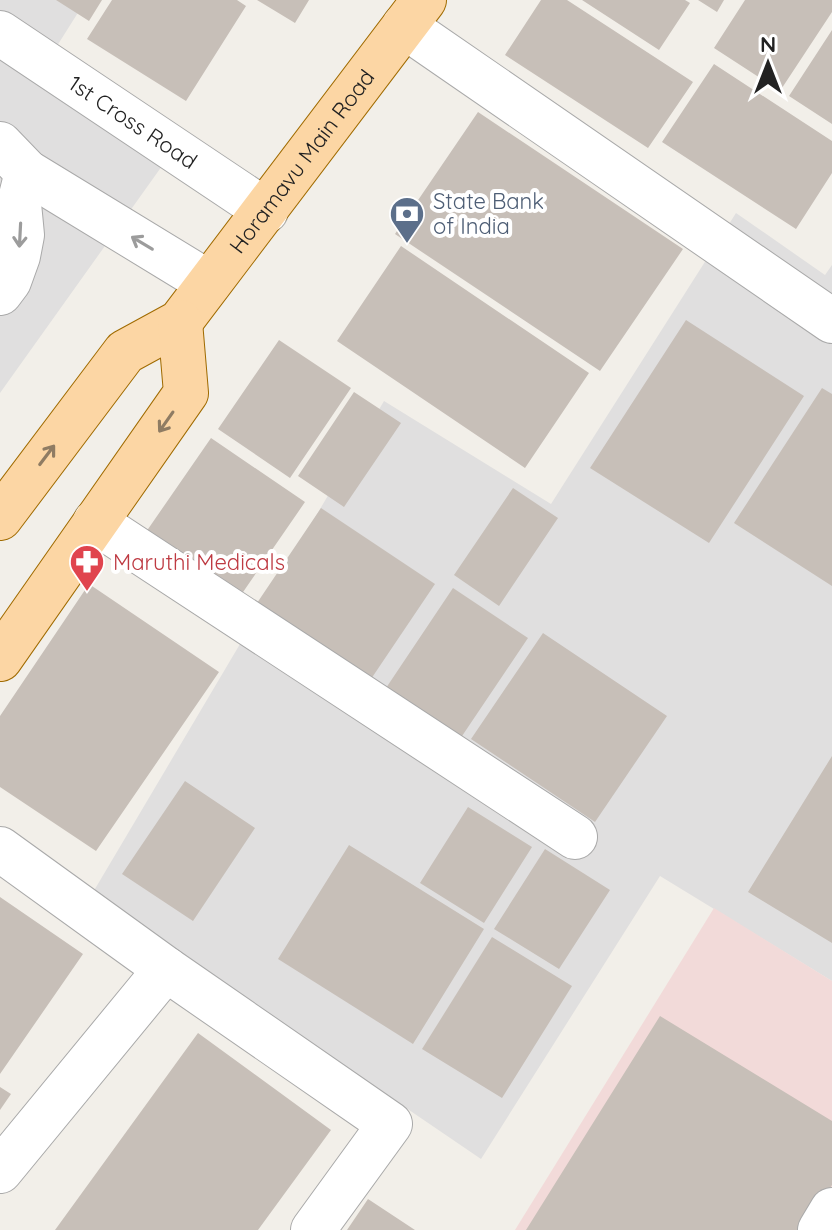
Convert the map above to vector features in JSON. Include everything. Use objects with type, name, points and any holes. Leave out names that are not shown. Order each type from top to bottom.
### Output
[{"type":"main road","name":"Horamavu Main Road","points":[[0,518],[125,352],[180,322],[414,13]]},
{"type":"main road","points":[[0,659],[186,393],[180,322]]},
{"type":"street","points":[[414,13],[832,321]]},
{"type":"street","name":"1st Cross Road","points":[[0,33],[266,211]]},
{"type":"street","points":[[14,158],[209,283]]},
{"type":"street","points":[[0,293],[9,281],[22,235],[14,158]]},
{"type":"street","points":[[95,522],[575,837]]},
{"type":"street","points":[[0,849],[166,969],[390,1124],[313,1230]]},
{"type":"street","points":[[0,1171],[166,969]]},
{"type":"street","points":[[820,1230],[832,1210]]},
{"type":"shaded area","points":[[0,0],[86,0],[38,76],[167,159],[0,393]]},
{"type":"shaded area","points":[[736,213],[825,275],[832,265],[832,981],[660,876],[481,1159],[92,894],[384,401],[551,504]]},
{"type":"shaded area","points":[[714,908],[832,981],[832,1230],[515,1230]]},
{"type":"building","points":[[56,0],[102,0],[89,21]]},
{"type":"building","points":[[112,0],[237,0],[246,6],[186,101],[87,39]]},
{"type":"building","points":[[257,0],[309,0],[295,23]]},
{"type":"building","points":[[541,0],[567,0],[693,82],[648,148],[505,55]]},
{"type":"building","points":[[582,0],[685,0],[690,3],[659,50]]},
{"type":"building","points":[[698,0],[724,0],[717,12]]},
{"type":"building","points":[[745,0],[832,0],[832,12],[780,91],[714,48]]},
{"type":"building","points":[[832,30],[832,124],[789,96]]},
{"type":"building","points":[[714,64],[832,141],[832,173],[796,229],[662,142]]},
{"type":"building","points":[[478,112],[683,249],[600,371],[395,234]]},
{"type":"building","points":[[401,246],[589,373],[525,468],[337,341]]},
{"type":"building","points":[[686,320],[804,396],[709,543],[590,468]]},
{"type":"building","points":[[279,340],[351,388],[290,478],[218,429]]},
{"type":"building","points":[[822,388],[832,394],[832,586],[734,523]]},
{"type":"building","points":[[354,392],[401,423],[344,507],[298,476]]},
{"type":"building","points":[[211,438],[305,502],[241,595],[146,532]]},
{"type":"building","points":[[513,488],[558,518],[499,606],[454,575]]},
{"type":"building","points":[[321,508],[435,584],[369,682],[255,606]]},
{"type":"building","points":[[89,584],[219,672],[96,851],[0,787],[0,716]]},
{"type":"building","points":[[453,588],[528,638],[458,742],[384,691]]},
{"type":"building","points":[[543,633],[667,716],[595,822],[471,739]]},
{"type":"building","points":[[832,756],[832,943],[748,892]]},
{"type":"building","points":[[185,781],[255,828],[193,921],[122,874]]},
{"type":"building","points":[[468,807],[532,847],[484,923],[420,883]]},
{"type":"building","points":[[349,845],[484,929],[413,1044],[278,959]]},
{"type":"building","points":[[545,849],[610,890],[559,969],[494,929]]},
{"type":"building","points":[[0,897],[83,954],[0,1074]]},
{"type":"building","points":[[492,937],[572,986],[502,1098],[422,1049]]},
{"type":"building","points":[[660,1016],[832,1121],[832,1185],[804,1230],[526,1230]]},
{"type":"building","points":[[198,1033],[331,1130],[258,1230],[55,1230]]},
{"type":"building","points":[[0,1087],[11,1094],[0,1110]]},
{"type":"building","points":[[368,1199],[415,1230],[347,1230]]},
{"type":"place","name":"State Bank of India","points":[[407,245]]},
{"type":"place","name":"Maruthi Medicals","points":[[87,593]]}]
